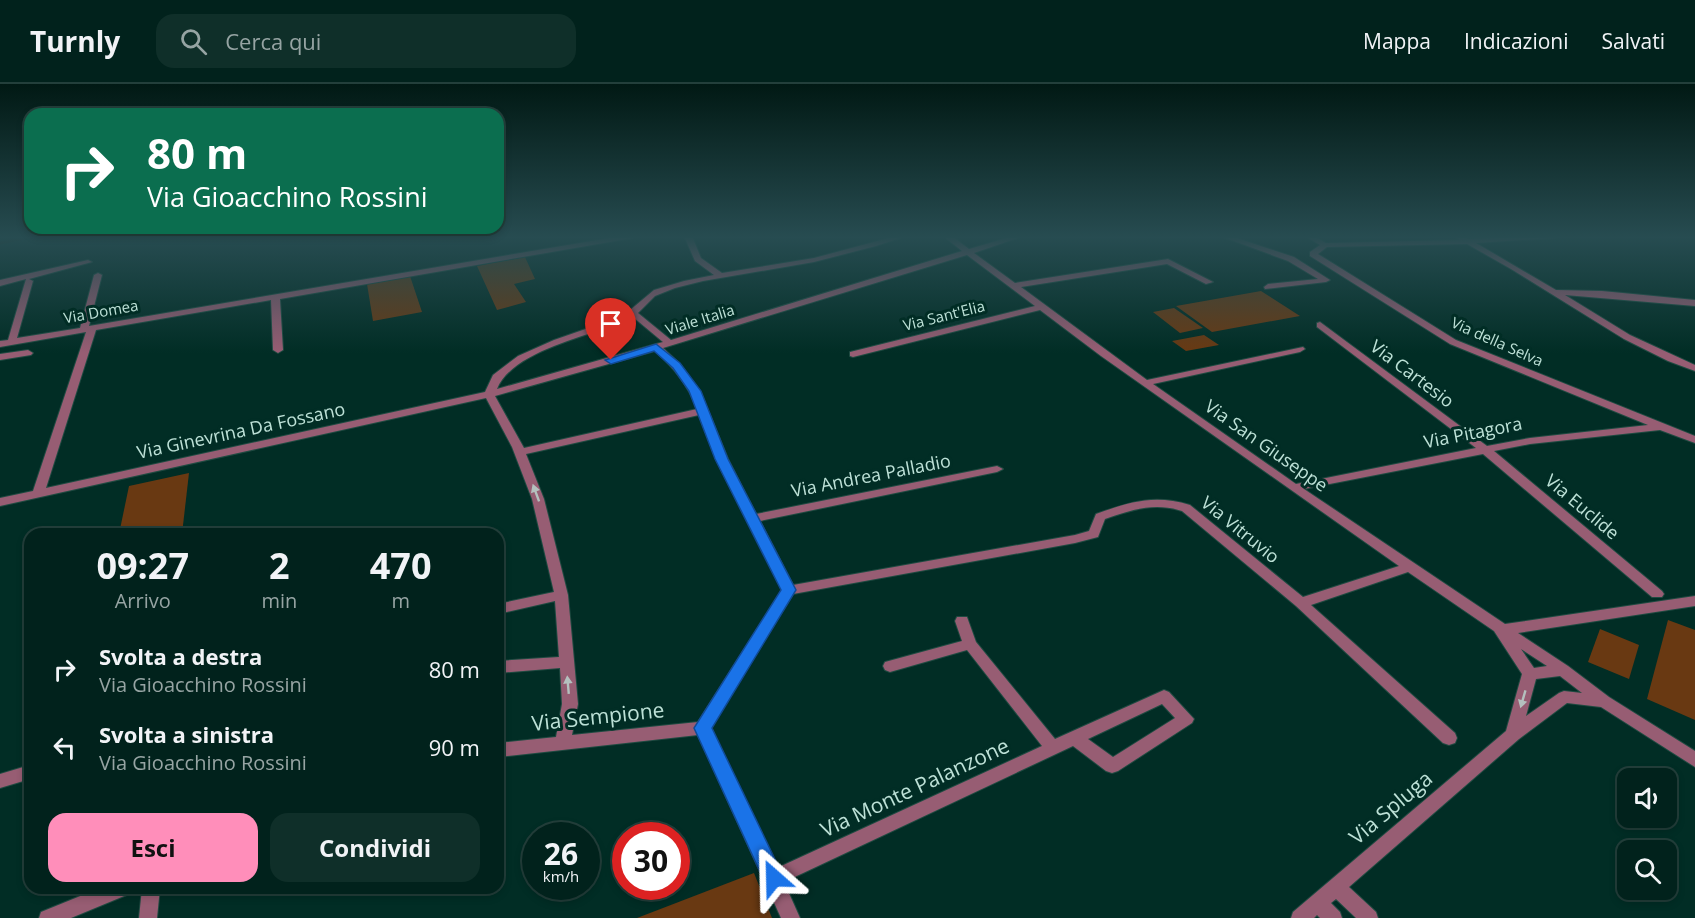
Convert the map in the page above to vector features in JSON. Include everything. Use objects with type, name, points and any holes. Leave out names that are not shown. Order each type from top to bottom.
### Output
[{"type":"street","points":[[0,283],[34,275]]},
{"type":"street","points":[[38,494],[88,328],[98,275]]},
{"type":"street","name":"Via Domea","points":[[0,344],[405,275]]},
{"type":"street","points":[[563,743],[570,704],[561,595],[538,499],[520,452],[489,394],[497,377],[533,353],[634,314],[646,298],[655,293],[727,275]]},
{"type":"street","name":"Viale Italia","points":[[489,394],[656,347],[891,275]]},
{"type":"street","name":"Via San Giuseppe","points":[[998,275],[1145,383],[1501,630],[1563,670],[1604,701],[1695,760]]},
{"type":"street","points":[[1013,286],[1082,275]]},
{"type":"street","points":[[1195,275],[1209,282]]},
{"type":"street","points":[[1268,287],[1326,280],[1317,275]]},
{"type":"street","name":"Via della Selva","points":[[1347,275],[1454,342],[1695,440]]},
{"type":"street","points":[[1523,275],[1623,336],[1652,351],[1695,368]]},
{"type":"street","points":[[12,341],[29,281]]},
{"type":"street","points":[[1552,292],[1602,294],[1695,303]]},
{"type":"street","points":[[276,297],[274,308],[279,332],[278,350]]},
{"type":"street","name":"Via Sant'Elia","points":[[853,354],[1043,308]]},
{"type":"street","points":[[634,314],[669,343]]},
{"type":"street","name":"Via Cartesio","points":[[1320,325],[1484,449]]},
{"type":"street","points":[[656,347],[676,365],[695,391],[722,459],[789,590],[703,728],[791,918]]},
{"type":"street","points":[[1145,383],[1300,349]]},
{"type":"street","points":[[0,357],[28,353]]},
{"type":"street","name":"Via Ginevrina Da Fossano","points":[[0,502],[489,394]]},
{"type":"street","points":[[520,452],[703,411]]},
{"type":"street","name":"Via Pitagora","points":[[1296,487],[1555,437],[1660,427]]},
{"type":"street","name":"Via Euclide","points":[[1484,449],[1657,594]]},
{"type":"street","name":"Via Andrea Palladio","points":[[753,518],[997,469]]},
{"type":"street","name":"Via Vitruvio","points":[[789,590],[1075,539],[1094,534],[1100,517],[1156,501],[1169,501],[1186,508],[1301,603],[1449,738]]},
{"type":"street","points":[[1301,603],[1410,567]]},
{"type":"street","points":[[504,608],[561,595]]},
{"type":"street","points":[[1513,734],[1530,674],[1501,630],[1695,602]]},
{"type":"street","points":[[962,621],[970,644],[1053,748]]},
{"type":"street","points":[[890,666],[970,644]]},
{"type":"street","points":[[504,667],[566,662]]},
{"type":"street","points":[[1530,674],[1563,670]]},
{"type":"street","name":"Via Monte Palanzone","points":[[774,878],[1164,696],[1186,719],[1112,766],[1075,738]]},
{"type":"street","name":"Via Spluga","points":[[1300,918],[1513,734],[1564,697],[1604,701]]},
{"type":"street","name":"Via Sempione","points":[[504,749],[703,728]]},
{"type":"street","points":[[0,781],[24,774]]},
{"type":"street","points":[[1335,886],[1369,918]]},
{"type":"street","points":[[48,918],[107,894]]},
{"type":"street","points":[[148,918],[150,894]]},
{"type":"street","points":[[1317,903],[1333,918]]},
{"type":"shaded area","points":[[481,275],[533,275],[535,279],[514,284],[526,302],[497,310]]},
{"type":"shaded area","points":[[410,276],[422,312],[373,321],[367,284]]},
{"type":"shaded area","points":[[1261,291],[1300,316],[1212,332],[1176,306]]},
{"type":"shaded area","points":[[1174,308],[1203,328],[1180,333],[1153,312]]},
{"type":"shaded area","points":[[1204,335],[1219,345],[1186,351],[1172,341]]},
{"type":"shaded area","points":[[189,473],[183,528],[120,528],[129,486]]},
{"type":"shaded area","points":[[1668,620],[1695,630],[1695,720],[1647,699]]},
{"type":"shaded area","points":[[1600,629],[1639,645],[1629,679],[1588,662]]},
{"type":"shaded area","points":[[754,873],[772,918],[637,918],[684,900],[690,900],[690,898]]},
{"type":"route","points":[[611,360],[656,347],[676,365],[695,391],[722,459],[789,590],[703,728],[774,878]]}]
